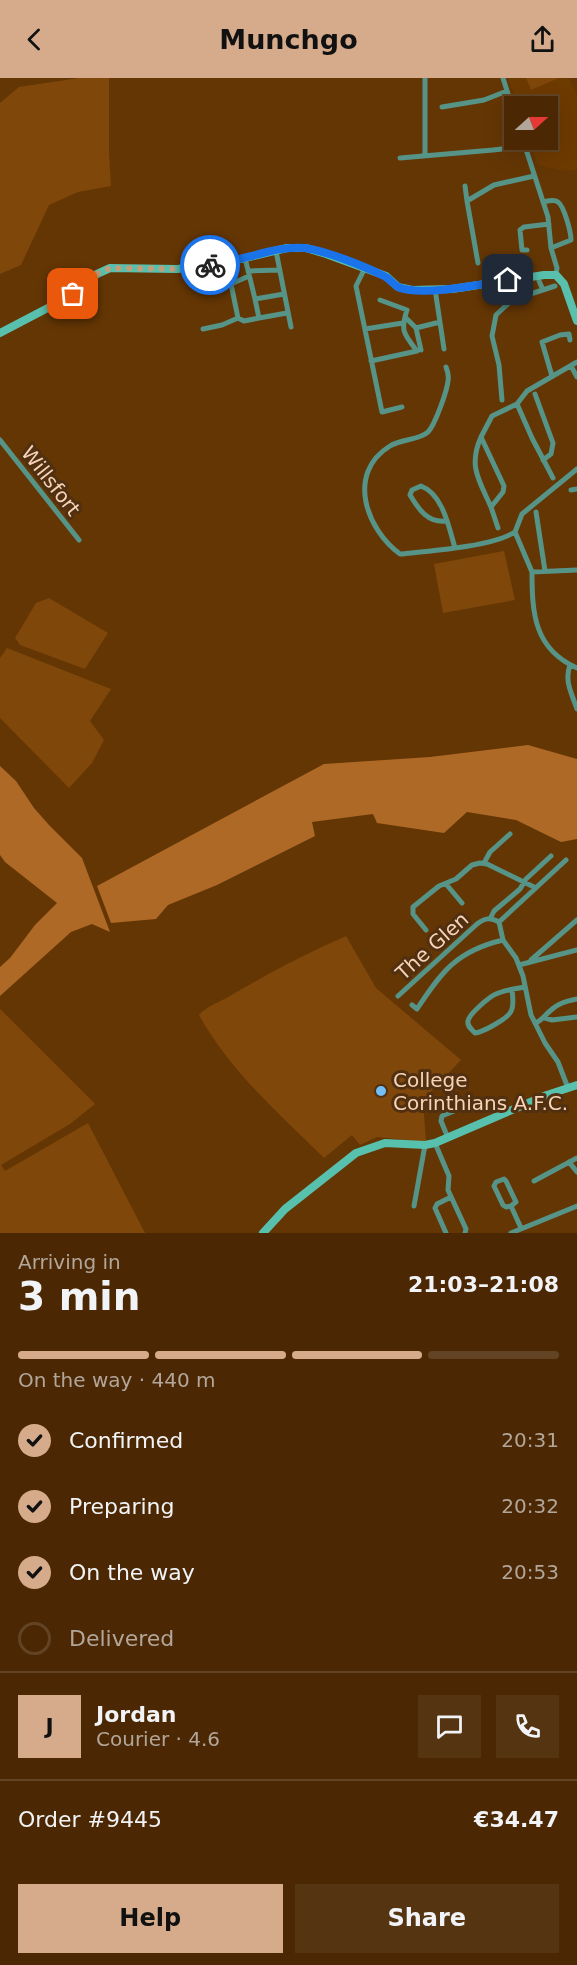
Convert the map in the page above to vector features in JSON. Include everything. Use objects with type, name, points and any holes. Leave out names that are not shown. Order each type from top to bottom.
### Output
[{"type":"street","points":[[425,78],[429,156]]},
{"type":"street","points":[[503,78],[509,96]]},
{"type":"street","points":[[442,107],[484,100],[507,91]]},
{"type":"street","points":[[400,158],[504,149]]},
{"type":"street","points":[[526,150],[549,224],[551,248],[557,268],[556,275],[564,284],[577,321]]},
{"type":"street","points":[[467,201],[494,185],[534,176]]},
{"type":"street","points":[[465,186],[478,263]]},
{"type":"street","points":[[543,202],[553,200],[558,202],[571,235],[571,240],[551,248]]},
{"type":"street","points":[[527,249],[522,250],[520,230],[524,227],[549,224]]},
{"type":"street","points":[[0,333],[65,299],[97,274],[110,268],[177,269],[215,265],[287,248],[306,248],[326,254],[386,276],[398,286],[412,290],[452,289],[556,275]]},
{"type":"street","points":[[276,251],[291,327]]},
{"type":"street","points":[[245,258],[259,318]]},
{"type":"street","points":[[365,268],[356,286],[382,412],[402,407]]},
{"type":"street","points":[[203,283],[231,284],[249,273],[279,270]]},
{"type":"street","points":[[508,280],[512,300]]},
{"type":"street","points":[[539,281],[543,290]]},
{"type":"street","points":[[231,284],[238,318]]},
{"type":"street","points":[[502,400],[499,365],[492,336],[496,315],[512,300],[555,286]]},
{"type":"street","points":[[435,289],[444,349]]},
{"type":"street","points":[[255,299],[284,294]]},
{"type":"street","points":[[371,361],[417,351],[403,333],[407,309],[381,300]]},
{"type":"street","points":[[238,318],[244,321],[287,313]]},
{"type":"street","points":[[203,329],[222,325],[238,318]]},
{"type":"street","points":[[365,329],[404,320],[416,328],[421,350]]},
{"type":"street","points":[[416,328],[440,322]]},
{"type":"street","points":[[552,376],[542,342],[569,334],[570,339]]},
{"type":"street","points":[[498,528],[475,471],[475,457],[481,437],[492,416],[517,404],[527,391],[574,364],[577,377]]},
{"type":"street","points":[[446,367],[448,383],[431,428],[424,435],[396,443],[381,453],[369,472],[364,498],[369,515],[390,547],[400,554],[455,548],[506,537],[515,532],[522,514],[577,469]]},
{"type":"street","points":[[535,394],[553,443],[551,454],[543,460]]},
{"type":"street","points":[[517,404],[553,478]]},
{"type":"street","points":[[481,437],[504,486],[503,492],[491,507]]},
{"type":"street","name":"Willsfort","points":[[0,440],[79,540]]},
{"type":"street","points":[[446,521],[436,522],[429,518],[410,495],[412,490],[421,486],[428,488],[435,496],[446,521],[455,548]]},
{"type":"street","points":[[536,512],[545,571]]},
{"type":"street","points":[[515,532],[532,572],[534,612],[540,632],[553,653],[577,668]]},
{"type":"street","points":[[532,572],[577,570]]},
{"type":"street","points":[[570,665],[567,681],[577,709]]},
{"type":"street","points":[[484,863],[490,852],[510,834]]},
{"type":"street","name":"The Glen","points":[[398,996],[477,924],[488,918],[520,889],[524,882],[551,856]]},
{"type":"street","points":[[499,922],[566,860]]},
{"type":"street","points":[[426,930],[413,914],[412,907],[439,886],[456,879],[472,866],[484,863],[536,888]]},
{"type":"street","points":[[446,884],[462,903]]},
{"type":"street","points":[[488,918],[499,922]]},
{"type":"street","points":[[531,960],[577,920]]},
{"type":"street","points":[[263,1233],[285,1209],[356,1153],[385,1143],[425,1145],[435,1143],[547,1095],[573,1087],[545,1043],[531,1015],[519,965],[503,940],[499,922]]},
{"type":"street","points":[[412,1005],[417,1009],[434,982],[469,951],[481,945],[503,940]]},
{"type":"street","points":[[519,965],[531,960],[577,950]]},
{"type":"street","points":[[512,990],[513,1010],[506,1019],[475,1033],[468,1023],[469,1017],[498,993],[524,987]]},
{"type":"street","points":[[536,1023],[546,1018],[549,1011],[559,1004],[577,999]]},
{"type":"street","points":[[546,1018],[552,1020],[577,1017]]},
{"type":"street","points":[[448,1138],[441,1121],[442,1116],[454,1111]]},
{"type":"street","points":[[435,1143],[449,1176],[447,1190],[466,1229],[465,1233]]},
{"type":"street","points":[[414,1206],[425,1145]]},
{"type":"street","points":[[534,1180],[577,1158]]},
{"type":"street","points":[[569,1162],[577,1173]]},
{"type":"street","points":[[507,1180],[516,1202],[511,1206],[503,1205],[494,1186],[496,1182],[507,1180]]},
{"type":"street","points":[[446,1233],[435,1209],[436,1204],[451,1197]]},
{"type":"street","points":[[511,1206],[521,1228]]},
{"type":"street","points":[[511,1233],[577,1206]]},
{"type":"shaded area","points":[[79,78],[109,78],[111,186],[78,192],[49,205],[21,265],[0,274],[0,103],[19,87]]},
{"type":"shaded area","points":[[508,78],[569,78],[577,95],[577,170],[562,171],[538,165],[533,150],[558,150],[558,96],[514,96]]},
{"type":"shaded area","points":[[526,78],[559,78],[531,90]]},
{"type":"shaded area","points":[[504,551],[515,600],[443,613],[434,564]]},
{"type":"shaded area","points":[[49,598],[108,633],[85,669],[20,645],[15,638],[36,603]]},
{"type":"shaded area","points":[[7,648],[111,689],[90,721],[104,740],[92,763],[69,788],[0,718],[0,658]]},
{"type":"shaded area","points":[[528,745],[577,759],[577,839],[561,842],[516,820],[467,812],[444,833],[377,823],[373,814],[312,822],[315,836],[217,885],[168,905],[156,919],[111,923],[97,886],[324,764],[430,757]]},
{"type":"shaded area","points":[[0,766],[16,781],[34,808],[49,825],[82,858],[110,932],[92,924],[71,932],[0,996],[0,967],[57,903],[5,862],[0,855]]},
{"type":"shaded area","points":[[346,936],[376,988],[461,1060],[423,1100],[426,1142],[377,1137],[360,1145],[352,1135],[324,1158],[240,1073],[225,1055],[199,1015],[210,1006],[273,972]]},
{"type":"shaded area","points":[[0,1009],[95,1104],[70,1124],[1,1165],[5,1171],[88,1123],[145,1233],[0,1233]]},
{"type":"way so far","points":[[73,294],[97,274],[110,268],[177,269],[210,265]]},
{"type":"place","name":"College Corinthians A.F.C.","points":[[381,1091]]},
{"type":"route","points":[[210,265],[287,248],[306,248],[386,276],[398,286],[412,290],[452,289],[508,280]]}]
